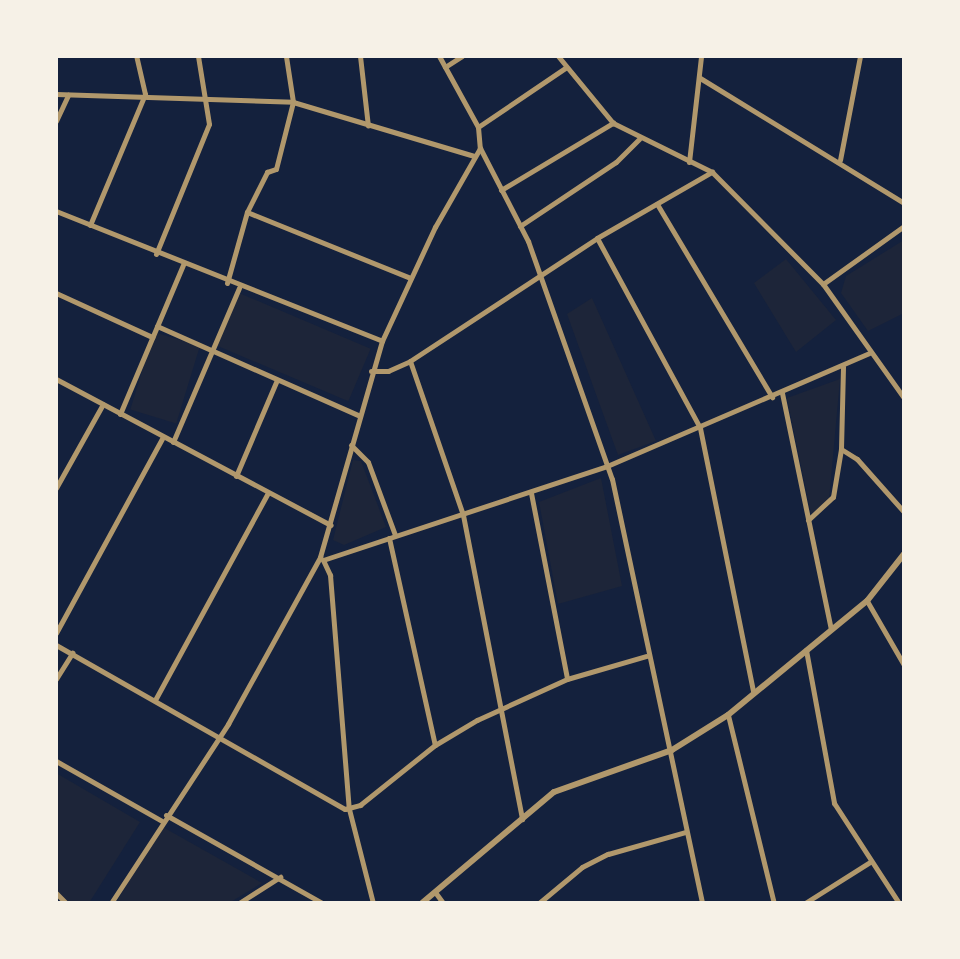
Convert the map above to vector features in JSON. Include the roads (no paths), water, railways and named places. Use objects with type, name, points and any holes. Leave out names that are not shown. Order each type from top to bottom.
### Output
[{"type":"street","points":[[90,225],[145,94],[136,56]]},
{"type":"street","points":[[156,254],[209,124],[198,56]]},
{"type":"street","points":[[227,283],[247,212],[267,172],[276,169],[293,102],[286,56]]},
{"type":"street","points":[[360,56],[368,126]]},
{"type":"street","points":[[439,56],[478,127],[480,148],[520,226],[607,466],[646,656],[672,750],[702,903]]},
{"type":"street","points":[[445,67],[462,56]]},
{"type":"street","points":[[558,56],[613,123],[639,139],[712,172],[823,284],[869,353],[904,398]]},
{"type":"street","points":[[689,162],[701,56]]},
{"type":"street","points":[[840,160],[860,56]]},
{"type":"street","points":[[478,127],[565,68]]},
{"type":"street","points":[[700,78],[840,160],[904,203]]},
{"type":"street","points":[[56,94],[145,94],[293,102],[474,156]]},
{"type":"street","points":[[56,121],[68,95]]},
{"type":"street","points":[[501,190],[613,123]]},
{"type":"street","points":[[520,226],[616,162],[639,139]]},
{"type":"street","points":[[111,903],[215,737],[228,724],[322,559],[358,415],[382,341],[410,278],[480,148]]},
{"type":"street","points":[[371,371],[388,371],[410,361],[597,238],[712,172]]},
{"type":"street","points":[[657,204],[772,397]]},
{"type":"street","points":[[56,211],[239,288],[382,341]]},
{"type":"street","points":[[247,212],[410,278]]},
{"type":"street","points":[[823,284],[904,226]]},
{"type":"street","points":[[597,238],[700,428],[753,691]]},
{"type":"street","points":[[120,414],[183,265]]},
{"type":"street","points":[[173,442],[239,288]]},
{"type":"street","points":[[56,293],[152,337]]},
{"type":"street","points":[[157,326],[358,415]]},
{"type":"street","points":[[322,559],[607,466],[843,367],[869,353]]},
{"type":"street","points":[[410,361],[463,515],[522,819]]},
{"type":"street","points":[[808,520],[833,497],[841,449],[843,367]]},
{"type":"street","points":[[56,379],[331,525]]},
{"type":"street","points":[[236,476],[277,380]]},
{"type":"street","points":[[782,393],[831,629]]},
{"type":"street","points":[[56,488],[103,404]]},
{"type":"street","points":[[56,633],[163,437]]},
{"type":"street","points":[[351,445],[368,462],[392,536],[435,745]]},
{"type":"street","points":[[841,449],[857,459],[904,512]]},
{"type":"street","points":[[155,700],[268,493]]},
{"type":"street","points":[[531,493],[567,679]]},
{"type":"street","points":[[422,903],[554,792],[672,750],[728,715],[753,691],[867,601],[904,554]]},
{"type":"street","points":[[322,559],[330,575],[349,809],[373,903]]},
{"type":"street","points":[[867,601],[904,665]]},
{"type":"street","points":[[56,645],[335,806],[349,809],[435,745],[502,708],[567,679],[646,656]]},
{"type":"street","points":[[805,649],[834,803],[899,903]]},
{"type":"street","points":[[56,679],[72,653]]},
{"type":"street","points":[[728,715],[774,903]]},
{"type":"street","points":[[56,761],[280,877],[322,903]]},
{"type":"street","points":[[539,903],[582,867],[608,854],[686,832]]},
{"type":"street","points":[[805,903],[870,862]]},
{"type":"street","points":[[239,903],[280,877]]},
{"type":"street","points":[[435,892],[443,903]]},
{"type":"street","points":[[56,893],[66,903]]},
{"type":"street","points":[[815,896],[819,903]]}]
